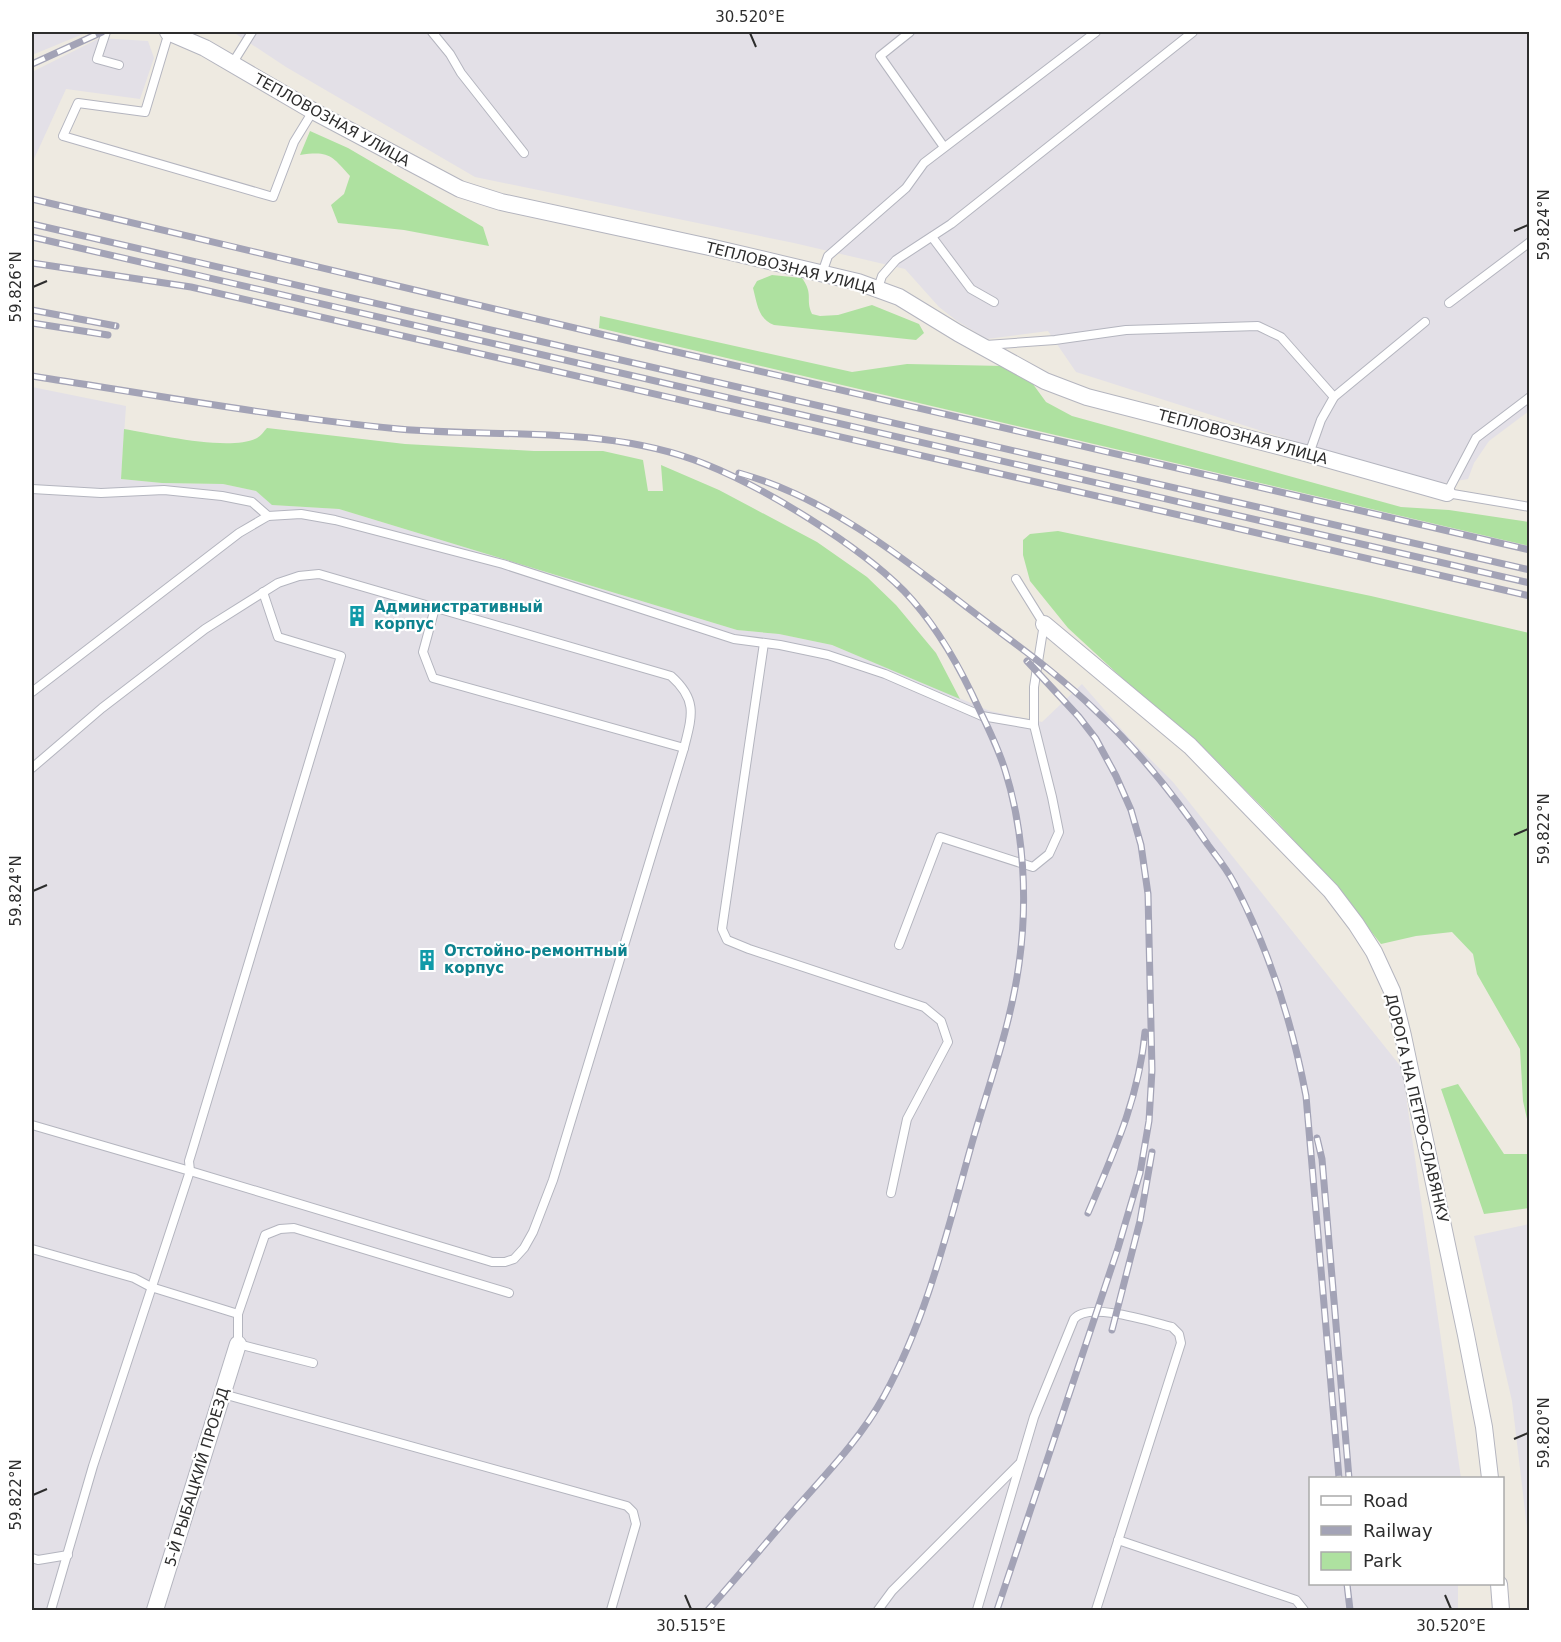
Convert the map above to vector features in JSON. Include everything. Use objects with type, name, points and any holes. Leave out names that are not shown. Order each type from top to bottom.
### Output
[{"type":"street","name":"ТЕПЛОВОЗНАЯ УЛИЦА","points":[[168,32],[205,48],[314,111],[451,185],[501,202],[714,248],[878,288],[899,297],[1045,381],[1087,397],[1309,454],[1447,493]]},
{"type":"street","name":"ДОРОГА НА ПЕТРО-СЛАВЯНКУ","points":[[1044,624],[1190,746],[1331,891],[1374,952],[1392,991],[1403,1036],[1466,1335],[1484,1427],[1490,1477]]},
{"type":"street","name":"5-Й РЫБАЦКИЙ ПРОЕЗД","points":[[155,1611],[238,1344]]},
{"type":"street","points":[[1499,1585],[1501,1611]]},
{"type":"lane","points":[[106,32],[97,59],[119,65]]},
{"type":"lane","points":[[168,32],[145,112],[78,103],[63,136],[273,197],[294,142],[314,111]]},
{"type":"lane","points":[[232,64],[252,32]]},
{"type":"lane","points":[[432,32],[524,153]]},
{"type":"lane","points":[[910,32],[880,56],[944,147]]},
{"type":"lane","points":[[822,273],[828,256],[906,188],[924,163],[1096,32]]},
{"type":"lane","points":[[878,288],[888,267],[932,237],[1193,32]]},
{"type":"lane","points":[[932,237],[971,289],[994,302]]},
{"type":"lane","points":[[1449,303],[1530,242]]},
{"type":"lane","points":[[1309,454],[1321,420],[1334,397],[1425,322]]},
{"type":"lane","points":[[983,346],[1055,340],[1126,330],[1258,326],[1281,337],[1334,397]]},
{"type":"lane","points":[[1447,493],[1476,438],[1530,396]]},
{"type":"lane","points":[[32,489],[101,493],[165,490],[222,496],[252,502],[268,516]]},
{"type":"lane","name":"ТЕПЛОВОЗНАЯ УЛИЦА","points":[[1447,493],[1530,507]]},
{"type":"lane","points":[[32,692],[239,533],[268,516],[301,514],[335,520],[503,564],[734,639],[828,655],[885,675],[982,716],[1034,725]]},
{"type":"lane","points":[[32,768],[102,708],[205,628],[278,583],[299,576],[319,574],[671,676],[684,687],[690,700],[691,718],[684,748],[553,1180],[533,1232],[524,1248],[514,1258],[505,1262],[492,1262],[32,1125]]},
{"type":"lane","points":[[899,945],[940,837],[1033,867],[1049,854],[1059,832],[1034,725],[1034,687],[1044,624],[1016,579]]},
{"type":"lane","points":[[51,1611],[93,1466],[190,1171],[191,1154],[341,656],[278,638],[263,592]]},
{"type":"lane","points":[[435,608],[423,652],[434,678],[684,748]]},
{"type":"lane","points":[[764,643],[722,929],[727,940],[749,950],[924,1007],[941,1021],[948,1041],[908,1119],[891,1193]]},
{"type":"lane","points":[[313,1363],[238,1344],[238,1314],[265,1235],[280,1229],[294,1228],[509,1293]]},
{"type":"lane","points":[[32,1249],[134,1278],[151,1287],[238,1314]]},
{"type":"lane","points":[[977,1611],[1034,1417],[1078,1315],[1097,1311],[1172,1327],[1179,1334],[1181,1343],[1096,1611]]},
{"type":"lane","points":[[223,1394],[627,1506],[633,1512],[636,1524],[611,1611]]},
{"type":"lane","points":[[878,1611],[892,1591],[1020,1464]]},
{"type":"lane","points":[[1118,1540],[1296,1600],[1304,1611]]},
{"type":"lane","points":[[32,1558],[38,1560],[68,1555]]},
{"type":"shaded area","points":[[32,32],[88,32],[32,55]]},
{"type":"shaded area","points":[[233,32],[1529,32],[1529,411],[1489,441],[1474,463],[1468,479],[1432,485],[1076,372],[1048,331],[987,339],[939,307],[905,269],[794,243],[475,177],[286,67]]},
{"type":"shaded area","points":[[100,38],[148,41],[154,58],[140,99],[66,89],[32,159],[32,72]]},
{"type":"shaded area","points":[[32,387],[126,406],[121,479],[162,483],[223,484],[256,491],[273,505],[339,509],[737,630],[779,634],[832,645],[990,711],[1042,722],[1082,684],[1130,739],[1173,782],[1402,1068],[1461,1477],[1309,1477],[1309,1585],[1458,1585],[1458,1610],[32,1610]]},
{"type":"shaded area","points":[[1530,1224],[1529,1545],[1512,1401],[1474,1236]]},
{"type":"green space","points":[[310,131],[348,148],[483,227],[489,246],[404,230],[338,223],[331,205],[344,194],[350,176],[329,156],[324,154],[300,155]]},
{"type":"green space","points":[[772,275],[802,278],[808,289],[812,314],[838,315],[872,305],[919,324],[924,333],[916,340],[774,325],[761,315],[753,288],[757,281]]},
{"type":"green space","points":[[600,316],[852,372],[907,364],[1004,366],[1030,380],[1046,402],[1072,416],[1401,507],[1449,510],[1529,522],[1529,546],[599,328]]},
{"type":"green space","points":[[267,428],[405,444],[534,451],[603,451],[643,460],[648,491],[663,491],[661,465],[719,490],[817,542],[867,577],[896,605],[936,653],[960,699],[832,645],[779,634],[737,630],[339,509],[272,505],[256,491],[223,484],[162,483],[121,479],[124,429],[192,441],[229,443],[245,442],[257,438]]},
{"type":"green space","points":[[1058,531],[1371,596],[1529,633],[1529,1128],[1523,1101],[1520,1049],[1477,974],[1473,954],[1452,932],[1416,936],[1381,944],[1331,881],[1199,743],[1161,714],[1068,628],[1030,581],[1023,555],[1023,540],[1030,534]]},
{"type":"green space","points":[[1458,1084],[1504,1154],[1529,1154],[1529,1208],[1484,1214],[1441,1089]]},
{"type":"railway","points":[[32,64],[102,32]]},
{"type":"railway","points":[[32,199],[638,343],[1530,550]]},
{"type":"railway","points":[[32,224],[1530,570]]},
{"type":"railway","points":[[32,237],[1530,583]]},
{"type":"railway","points":[[32,263],[191,287],[1530,596]]},
{"type":"railway","points":[[32,310],[116,326]]},
{"type":"railway","points":[[32,323],[108,335]]},
{"type":"railway","points":[[32,376],[353,424],[399,429],[593,438],[631,443],[668,452],[705,464],[756,488],[810,519],[862,555],[915,603],[934,627],[958,667],[1002,760],[1020,841],[1024,891],[1022,940],[1005,1031],[935,1272],[913,1336],[884,1396],[843,1455],[708,1610]]},
{"type":"railway","points":[[739,473],[771,483],[860,529],[1049,670],[1111,725],[1141,757],[1182,809],[1231,878],[1247,908],[1278,987],[1294,1041],[1306,1096],[1339,1477]]},
{"type":"railway","points":[[997,1610],[1118,1248],[1140,1173],[1149,1121],[1152,1070],[1148,894],[1141,845],[1131,810],[1096,739],[1079,717],[1027,661]]},
{"type":"railway","points":[[1088,1213],[1116,1146],[1131,1102],[1145,1032]]},
{"type":"railway","points":[[1317,1138],[1322,1159],[1349,1477]]},
{"type":"railway","points":[[1112,1330],[1140,1221],[1152,1152]]},
{"type":"railway","points":[[1347,1585],[1350,1610]]},
{"type":"place","name":"Административный корпус","points":[[357,616]]},
{"type":"place","name":"Отстойно-ремонтный корпус","points":[[427,960]]}]
